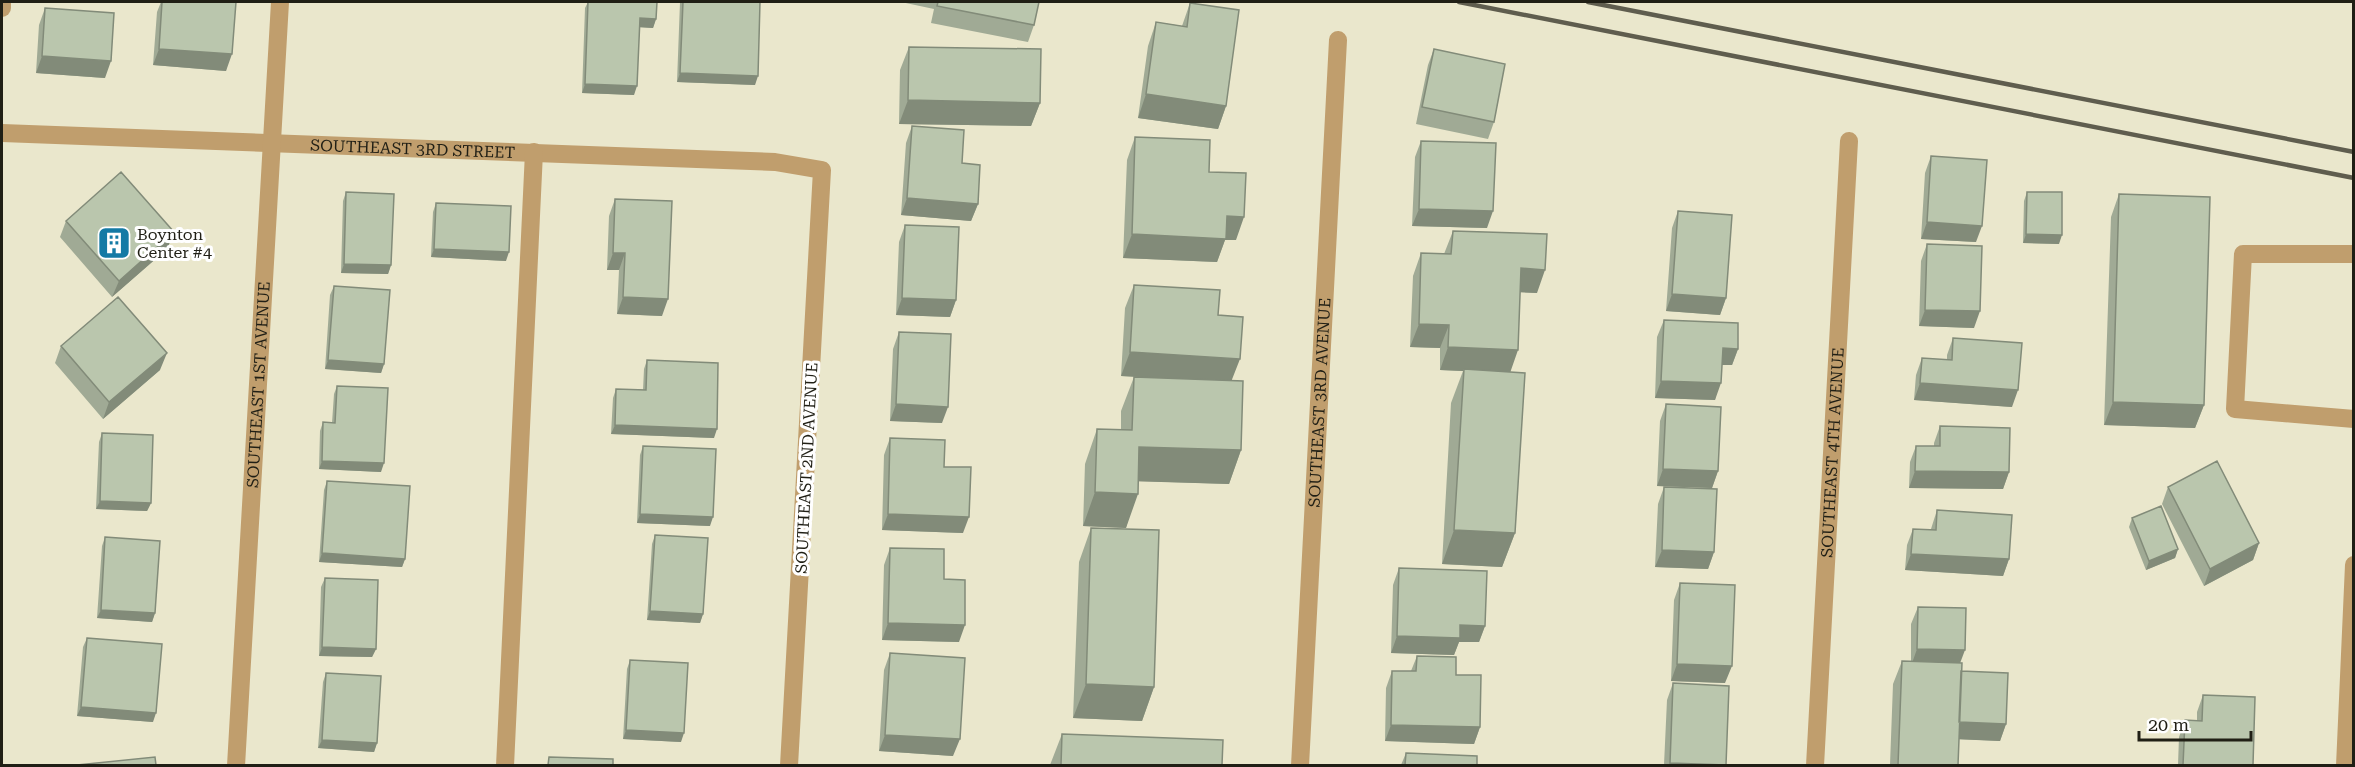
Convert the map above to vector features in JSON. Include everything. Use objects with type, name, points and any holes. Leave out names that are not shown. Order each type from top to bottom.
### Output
[{"type":"street","points":[[2,2],[2,8]]},
{"type":"street","name":"SOUTHEAST 1ST AVENUE","points":[[236,765],[280,2]]},
{"type":"street","name":"SOUTHEAST 3RD AVENUE","points":[[1300,765],[1338,40]]},
{"type":"street","name":"SOUTHEAST 3RD STREET","points":[[2,133],[776,162],[822,170]]},
{"type":"street","name":"SOUTHEAST 4TH AVENUE","points":[[1815,765],[1849,141]]},
{"type":"street","points":[[505,765],[534,152]]},
{"type":"street","name":"SOUTHEAST 2ND AVENUE","points":[[789,765],[822,170]]},
{"type":"street","points":[[2354,254],[2244,254],[2235,409],[2354,419]]},
{"type":"street","points":[[2345,765],[2354,565]]},
{"type":"building","points":[[162,2],[236,2],[232,54],[159,49]]},
{"type":"building","points":[[588,2],[657,2],[656,19],[640,18],[637,86],[585,84]]},
{"type":"building","points":[[683,2],[760,2],[758,76],[680,73]]},
{"type":"building","points":[[938,2],[1039,2],[1034,25],[937,6]]},
{"type":"building","points":[[1190,3],[1239,10],[1226,106],[1146,94],[1156,22],[1187,27]]},
{"type":"building","points":[[45,8],[114,13],[111,61],[42,56]]},
{"type":"building","points":[[909,47],[1041,49],[1040,103],[908,100]]},
{"type":"building","points":[[1434,49],[1505,64],[1494,122],[1422,107]]},
{"type":"building","points":[[912,126],[964,130],[962,163],[980,165],[978,204],[907,198]]},
{"type":"building","points":[[1135,137],[1210,140],[1209,172],[1246,173],[1244,217],[1227,216],[1226,239],[1132,234]]},
{"type":"building","points":[[1421,141],[1496,143],[1493,211],[1419,209]]},
{"type":"building","points":[[1931,156],[1987,160],[1982,226],[1927,222]]},
{"type":"building","name":"Boynton Center #4","points":[[121,172],[174,232],[119,281],[66,221]]},
{"type":"building","points":[[346,192],[394,194],[391,265],[344,264]]},
{"type":"building","points":[[2027,192],[2062,192],[2062,235],[2026,234]]},
{"type":"building","points":[[2119,194],[2210,197],[2204,405],[2113,402]]},
{"type":"building","points":[[615,199],[672,201],[668,299],[623,297],[625,253],[613,253]]},
{"type":"building","points":[[436,203],[511,206],[509,252],[434,249]]},
{"type":"building","points":[[1678,211],[1732,215],[1726,298],[1672,294]]},
{"type":"building","points":[[905,225],[959,227],[956,300],[902,298]]},
{"type":"building","points":[[1453,231],[1547,234],[1545,270],[1521,268],[1518,350],[1448,347],[1449,325],[1419,324],[1421,253],[1451,254]]},
{"type":"building","points":[[1927,244],[1982,246],[1980,311],[1925,310]]},
{"type":"building","points":[[1134,285],[1220,290],[1218,315],[1243,317],[1240,359],[1130,352]]},
{"type":"building","points":[[334,286],[390,290],[384,364],[328,360]]},
{"type":"building","points":[[118,297],[167,353],[109,402],[61,346]]},
{"type":"building","points":[[1664,320],[1738,323],[1738,349],[1723,348],[1721,383],[1661,381]]},
{"type":"building","points":[[899,332],[951,334],[948,407],[896,404]]},
{"type":"building","points":[[1953,338],[2022,343],[2018,390],[1920,383],[1922,358],[1952,360]]},
{"type":"building","points":[[647,360],[718,363],[717,429],[615,425],[616,389],[646,390]]},
{"type":"building","points":[[1464,369],[1525,373],[1515,533],[1454,530]]},
{"type":"building","points":[[1134,377],[1243,381],[1241,450],[1139,447],[1138,494],[1095,492],[1097,429],[1132,430]]},
{"type":"building","points":[[337,386],[388,388],[384,463],[322,461],[323,422],[335,423]]},
{"type":"building","points":[[1666,404],[1721,407],[1718,471],[1663,469]]},
{"type":"building","points":[[1940,426],[2010,428],[2009,472],[1915,471],[1916,446],[1940,446]]},
{"type":"building","points":[[102,433],[153,435],[151,503],[100,501]]},
{"type":"building","points":[[890,438],[945,440],[944,467],[971,467],[969,517],[888,514]]},
{"type":"building","points":[[643,446],[716,449],[713,517],[640,514]]},
{"type":"building","points":[[2217,461],[2259,543],[2210,569],[2168,487]]},
{"type":"building","points":[[327,481],[410,486],[405,559],[322,553]]},
{"type":"building","points":[[1664,487],[1717,489],[1714,552],[1662,550]]},
{"type":"building","points":[[2161,506],[2178,549],[2149,561],[2132,518]]},
{"type":"building","points":[[1937,510],[2012,515],[2009,559],[1911,554],[1913,529],[1936,530]]},
{"type":"building","points":[[1091,528],[1159,530],[1154,687],[1086,684]]},
{"type":"building","points":[[655,535],[708,538],[703,614],[650,611]]},
{"type":"building","points":[[105,537],[160,541],[155,613],[101,610]]},
{"type":"building","points":[[890,548],[944,549],[944,579],[965,580],[965,625],[888,623]]},
{"type":"building","points":[[1399,568],[1487,571],[1485,626],[1460,625],[1460,638],[1397,636]]},
{"type":"building","points":[[325,578],[378,580],[376,649],[322,647]]},
{"type":"building","points":[[1680,583],[1735,585],[1732,666],[1677,664]]},
{"type":"building","points":[[1918,607],[1966,608],[1965,650],[1917,649]]},
{"type":"building","points":[[87,638],[162,644],[156,713],[81,707]]},
{"type":"building","points":[[890,653],[965,658],[960,739],[885,735]]},
{"type":"building","points":[[1417,656],[1456,657],[1456,675],[1481,675],[1480,727],[1391,725],[1392,671],[1416,671]]},
{"type":"building","points":[[630,660],[688,663],[684,733],[626,730]]},
{"type":"building","points":[[1902,661],[1962,663],[1958,765],[1898,765]]},
{"type":"building","points":[[1961,671],[2008,673],[2006,724],[1959,722]]},
{"type":"building","points":[[326,673],[381,676],[377,743],[322,740]]},
{"type":"building","points":[[1673,683],[1729,686],[1726,765],[1670,763]]},
{"type":"building","points":[[2203,695],[2255,697],[2253,765],[2183,765],[2185,720],[2202,721]]},
{"type":"building","points":[[1062,734],[1223,740],[1222,765],[1061,765]]},
{"type":"building","points":[[1406,753],[1477,756],[1477,765],[1405,765]]},
{"type":"building","points":[[155,757],[156,765],[77,765]]},
{"type":"building","points":[[549,757],[613,759],[613,765],[548,765]]},
{"type":"railway","points":[[1459,2],[2354,178]]},
{"type":"railway","points":[[1588,2],[2354,152]]},
{"type":"place","name":"Boynton Center #4","points":[[114,243]]}]
